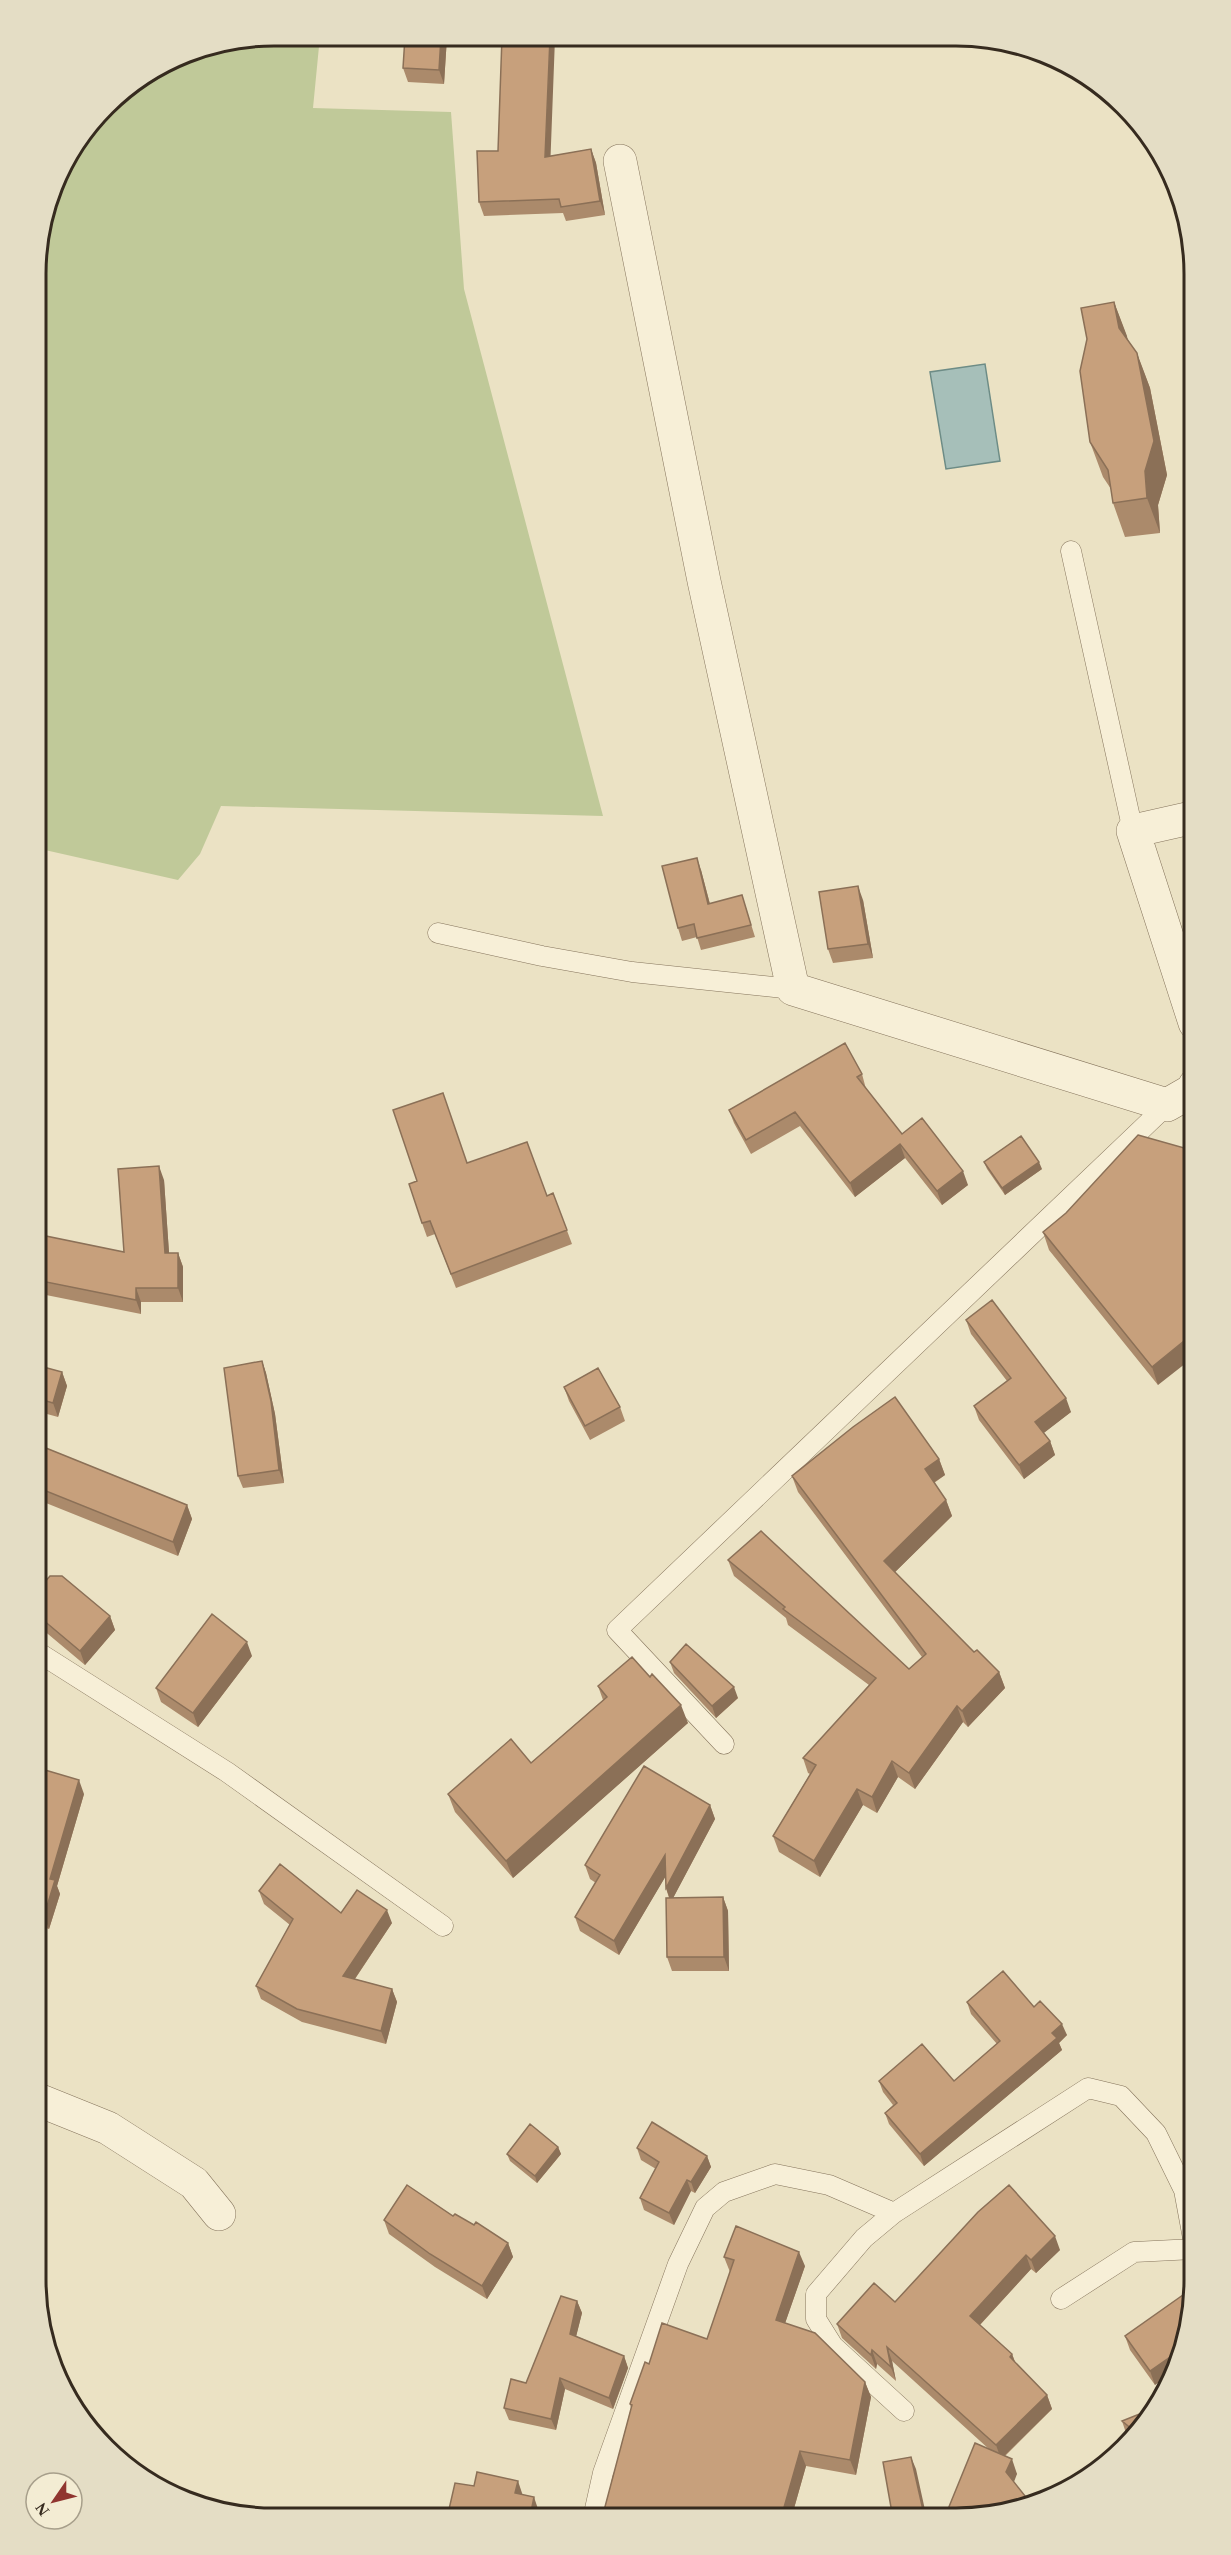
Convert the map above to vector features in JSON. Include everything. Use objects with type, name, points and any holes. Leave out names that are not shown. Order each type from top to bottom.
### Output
[{"type":"street","points":[[620,161],[704,581],[793,989],[1167,1105],[1184,1095]]},
{"type":"street","points":[[1184,819],[1133,831],[1184,989]]},
{"type":"street","points":[[46,2103],[108,2128],[194,2183],[219,2214]]},
{"type":"lane","points":[[1071,551],[1133,831]]},
{"type":"lane","points":[[438,933],[542,956],[632,972],[793,989]]},
{"type":"lane","points":[[724,1744],[617,1630],[1167,1105]]},
{"type":"lane","points":[[46,1657],[227,1772],[443,1926]]},
{"type":"lane","points":[[904,2411],[833,2346],[816,2319],[816,2294],[864,2238],[894,2213],[1088,2088],[1121,2096],[1156,2133],[1184,2190]]},
{"type":"lane","points":[[595,2508],[603,2473],[674,2275],[705,2208],[724,2192],[775,2174],[829,2185],[894,2213]]},
{"type":"lane","points":[[1061,2299],[1134,2252],[1184,2250]]},
{"type":"green space","points":[[319,46],[313,108],[451,112],[464,289],[603,816],[221,806],[200,854],[178,880],[46,850],[46,274],[48,244],[54,215],[77,160],[113,113],[148,85],[173,70],[215,54],[244,48]]},
{"type":"water","points":[[985,364],[1000,461],[946,469],[930,372]]},
{"type":"building","points":[[404,46],[440,46],[439,70],[403,68]]},
{"type":"building","points":[[502,46],[550,46],[545,157],[591,149],[600,201],[561,207],[559,199],[479,202],[477,151],[498,151]]},
{"type":"building","points":[[1114,302],[1119,328],[1137,353],[1154,441],[1145,471],[1147,498],[1113,503],[1108,470],[1090,442],[1080,371],[1087,339],[1081,308]]},
{"type":"building","points":[[697,858],[708,904],[742,895],[751,925],[697,938],[694,924],[678,928],[662,866]]},
{"type":"building","points":[[858,886],[868,944],[828,949],[819,892]]},
{"type":"building","points":[[845,1043],[862,1074],[857,1077],[902,1134],[922,1118],[963,1171],[937,1191],[900,1144],[850,1183],[795,1112],[746,1140],[729,1110]]},
{"type":"building","points":[[443,1093],[467,1163],[527,1142],[547,1196],[553,1193],[567,1230],[451,1274],[430,1221],[422,1223],[409,1184],[417,1181],[393,1110]]},
{"type":"building","points":[[1138,1135],[1184,1148],[1184,1341],[1152,1367],[1043,1232],[1066,1213]]},
{"type":"building","points":[[1021,1136],[1039,1162],[1002,1188],[984,1162]]},
{"type":"building","points":[[159,1166],[165,1253],[178,1253],[178,1288],[136,1288],[136,1300],[46,1282],[46,1236],[124,1252],[118,1169]]},
{"type":"building","points":[[992,1300],[1066,1398],[1035,1422],[1050,1441],[1019,1465],[974,1406],[1011,1378],[966,1320]]},
{"type":"building","points":[[262,1361],[271,1401],[279,1470],[238,1476],[224,1368]]},
{"type":"building","points":[[46,1368],[62,1372],[53,1403],[46,1401]]},
{"type":"building","points":[[598,1368],[620,1407],[585,1426],[564,1387]]},
{"type":"building","points":[[895,1397],[939,1459],[925,1469],[946,1500],[884,1561],[974,1652],[977,1650],[999,1672],[962,1711],[957,1706],[909,1773],[892,1761],[872,1797],[857,1789],[814,1861],[773,1836],[816,1765],[803,1758],[876,1678],[783,1609],[785,1607],[728,1560],[761,1531],[909,1669],[926,1654],[792,1476]]},
{"type":"building","points":[[46,1448],[187,1505],[173,1542],[46,1491]]},
{"type":"building","points":[[50,1576],[62,1576],[110,1616],[80,1651],[46,1622],[46,1581]]},
{"type":"building","points":[[212,1614],[247,1642],[193,1713],[156,1688]]},
{"type":"building","points":[[686,1644],[734,1687],[712,1706],[670,1662]]},
{"type":"building","points":[[632,1657],[650,1677],[652,1674],[681,1705],[506,1861],[448,1794],[511,1739],[531,1763],[607,1697],[598,1686]]},
{"type":"building","points":[[644,1766],[710,1805],[666,1888],[665,1855],[614,1941],[575,1917],[600,1875],[585,1865]]},
{"type":"building","points":[[46,1770],[79,1780],[50,1879],[55,1880],[46,1909]]},
{"type":"building","points":[[280,1864],[341,1913],[357,1890],[387,1910],[343,1976],[392,1989],[381,2031],[297,2009],[256,1986],[293,1919],[259,1891]]},
{"type":"building","points":[[723,1897],[724,1957],[667,1957],[666,1898]]},
{"type":"building","points":[[1003,1971],[1034,2007],[1040,2001],[1062,2024],[1052,2033],[1057,2038],[920,2154],[885,2113],[897,2103],[879,2081],[922,2044],[954,2081],[1000,2041],[967,2002]]},
{"type":"building","points":[[652,2122],[707,2156],[691,2182],[687,2180],[669,2213],[640,2198],[659,2162],[637,2148]]},
{"type":"building","points":[[530,2124],[558,2147],[535,2176],[507,2154]]},
{"type":"building","points":[[407,2185],[453,2216],[455,2214],[474,2225],[476,2222],[508,2243],[482,2286],[430,2254],[384,2220]]},
{"type":"building","points":[[1009,2185],[1055,2236],[1031,2260],[1026,2255],[970,2316],[1012,2354],[1010,2357],[1047,2395],[996,2445],[887,2347],[891,2367],[872,2350],[871,2355],[837,2324],[874,2283],[895,2302],[978,2212]]},
{"type":"building","points":[[736,2226],[799,2252],[776,2320],[815,2333],[865,2382],[850,2460],[800,2451],[784,2508],[605,2508],[632,2405],[630,2404],[645,2362],[649,2364],[662,2323],[707,2339],[734,2260],[724,2257]]},
{"type":"building","points":[[1184,2294],[1183,2311],[1171,2356],[1150,2371],[1125,2336]]},
{"type":"building","points":[[561,2296],[577,2301],[570,2334],[624,2356],[609,2398],[560,2378],[551,2419],[504,2408],[511,2379],[526,2383]]},
{"type":"building","points":[[1141,2413],[1130,2428],[1122,2421]]},
{"type":"building","points":[[975,2443],[1012,2459],[1006,2472],[1026,2497],[987,2507],[948,2508]]},
{"type":"building","points":[[911,2457],[923,2508],[891,2508],[883,2462]]},
{"type":"building","points":[[477,2472],[518,2481],[515,2493],[534,2497],[532,2507],[537,2508],[449,2508],[455,2483],[474,2486]]}]
